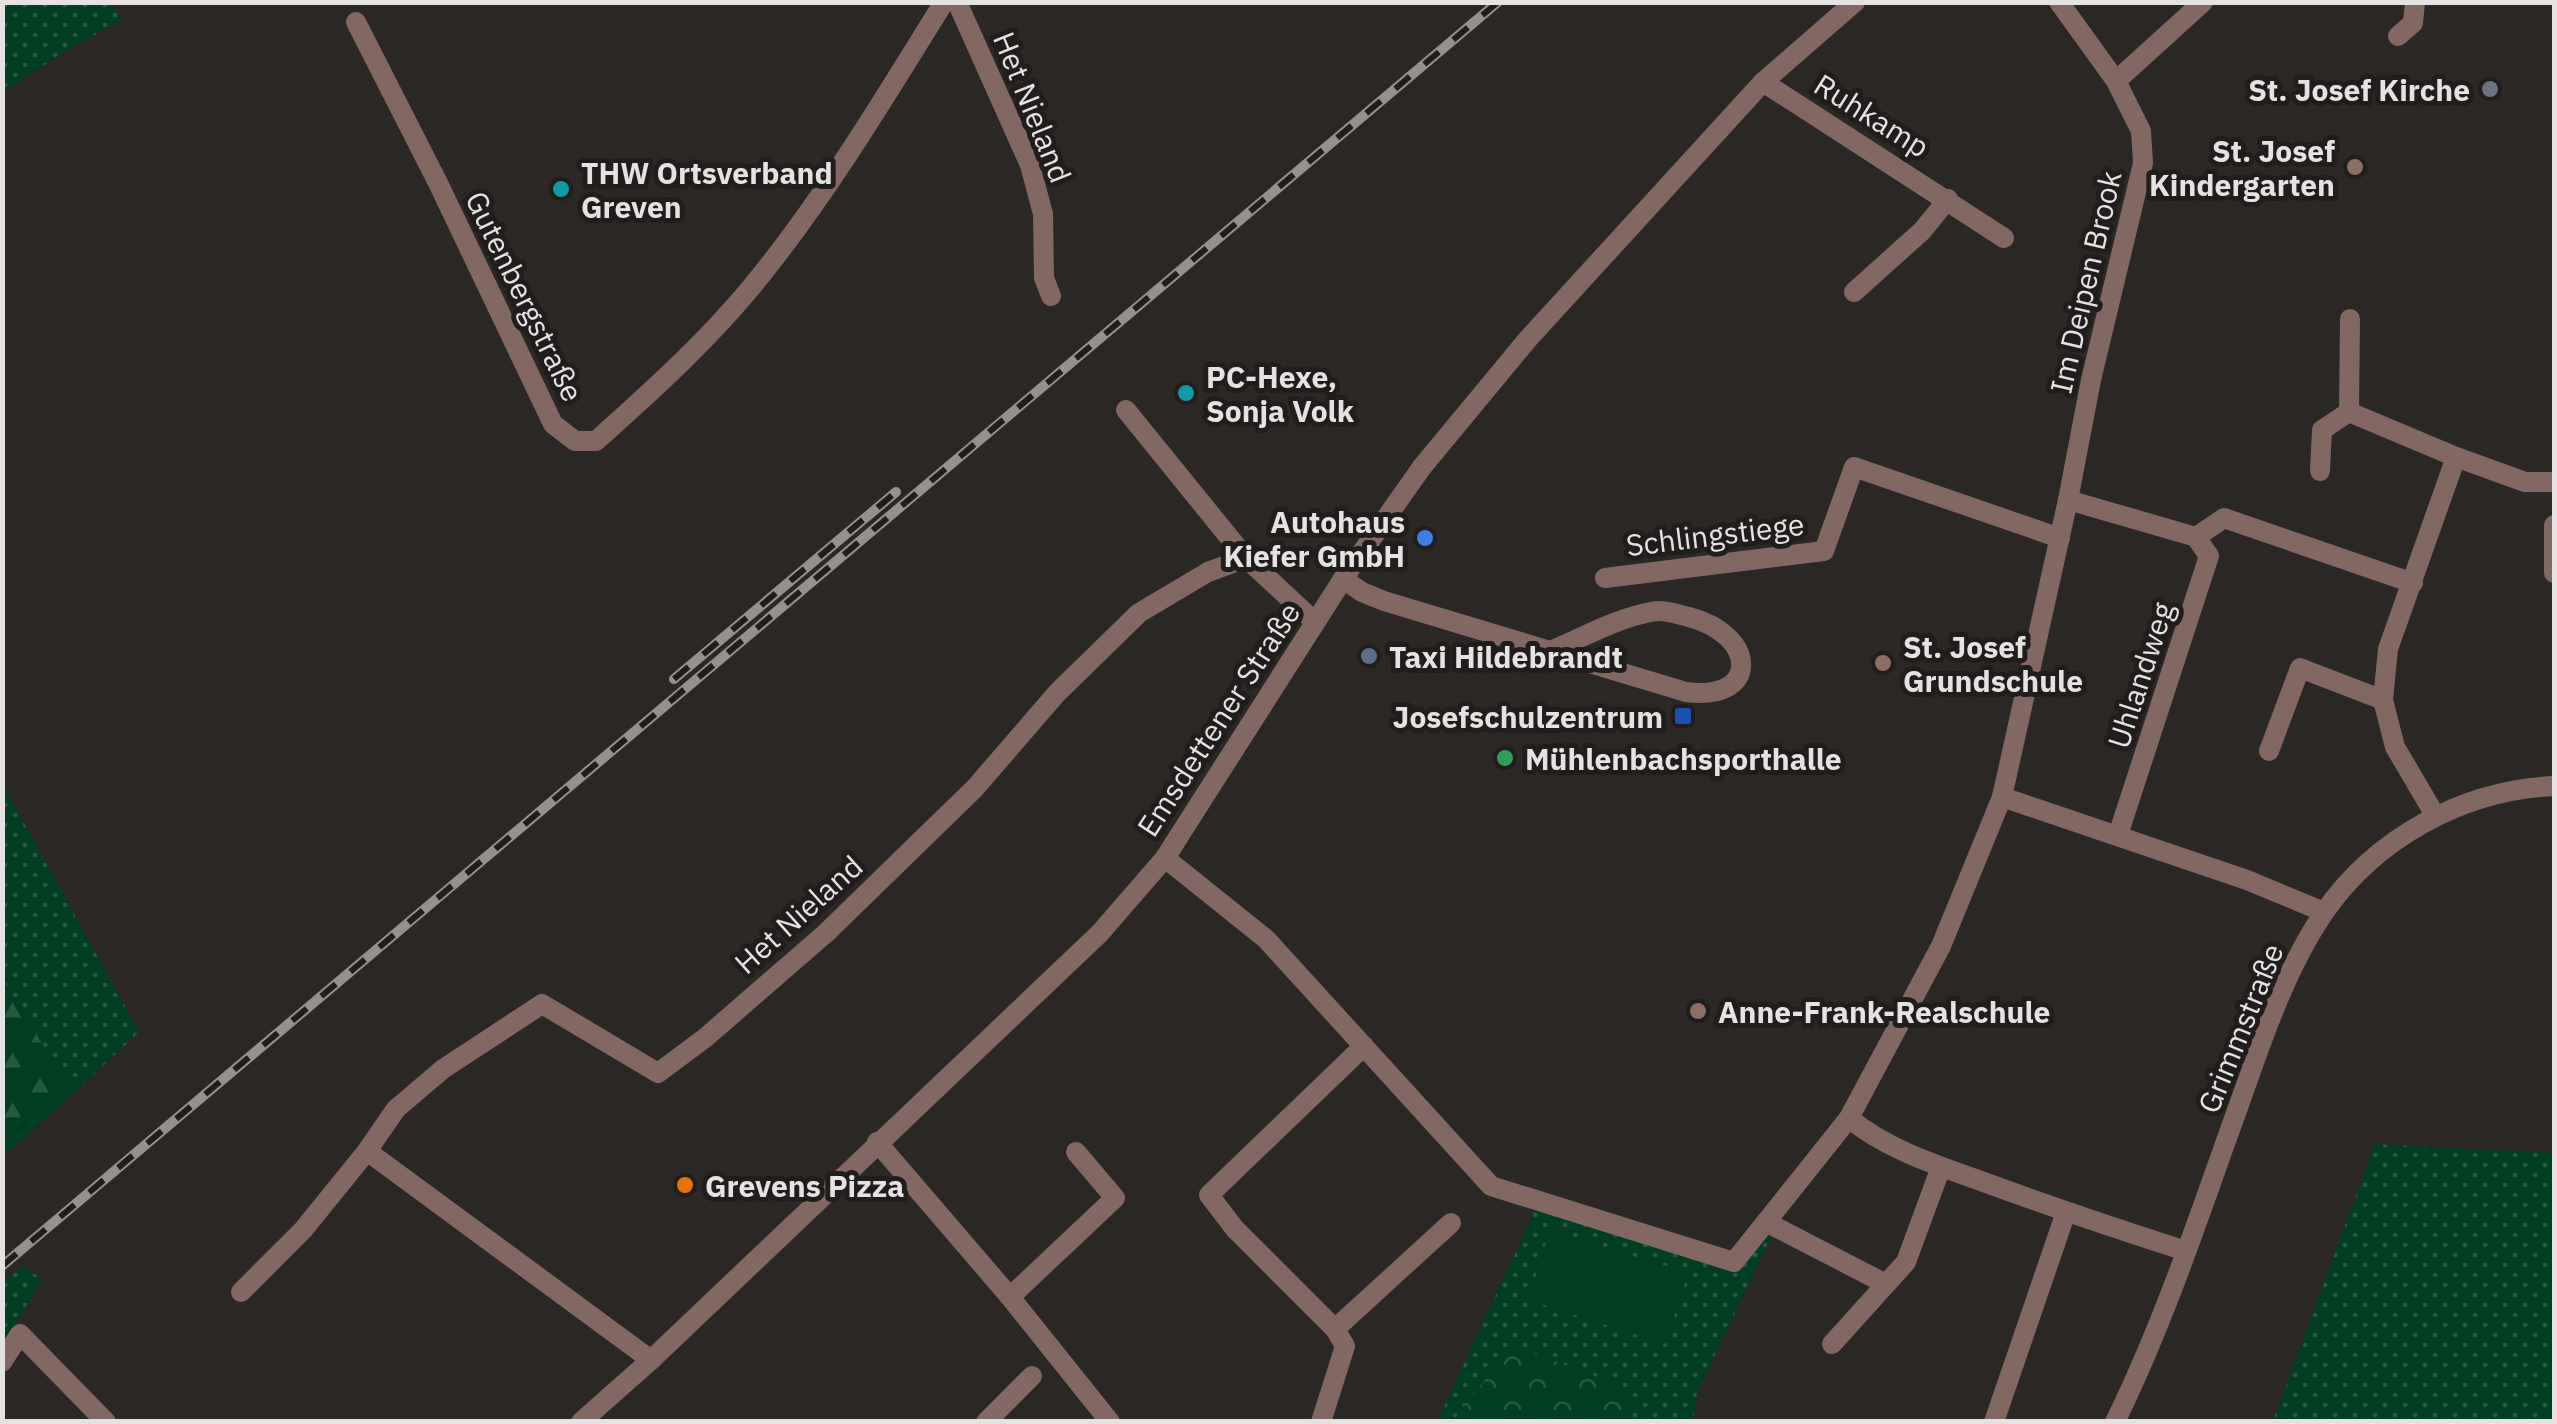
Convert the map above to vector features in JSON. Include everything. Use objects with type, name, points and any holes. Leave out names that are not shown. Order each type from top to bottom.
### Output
[{"type":"street","name":"Gutenbergstraße","points":[[356,22],[553,424],[574,442],[596,442],[676,368],[760,276],[842,167],[944,2]]},
{"type":"street","name":"Het Nieland","points":[[957,2],[1030,165],[1043,214],[1044,278],[1051,296]]},
{"type":"street","name":"Emsdettener Straße","points":[[580,1422],[651,1360],[1076,957],[1165,858],[1343,578],[1422,467],[1528,339],[1763,82],[1854,2]]},
{"type":"street","name":"Im Deipen Brook","points":[[1364,1046],[1491,1186],[1734,1262],[1849,1118],[1941,946],[2002,797],[2142,164],[2141,131],[2116,81],[2059,2]]},
{"type":"street","points":[[2116,81],[2202,2]]},
{"type":"street","points":[[2398,36],[2414,24],[2415,2]]},
{"type":"street","name":"Ruhkamp","points":[[1763,82],[2004,238]]},
{"type":"street","points":[[1854,292],[1922,231],[1948,199]]},
{"type":"street","points":[[2349,412],[2350,319]]},
{"type":"street","points":[[1126,410],[1246,558],[1316,622]]},
{"type":"street","points":[[2349,412],[2525,482],[2554,482]]},
{"type":"street","points":[[2320,471],[2322,430],[2349,412]]},
{"type":"street","points":[[2435,815],[2395,747],[2383,700],[2388,649],[2456,457]]},
{"type":"street","name":"Schlingstiege","points":[[1606,578],[1824,552],[1854,467],[2060,538]]},
{"type":"street","points":[[2068,500],[2196,537],[2224,518],[2414,583]]},
{"type":"street","points":[[2554,525],[2554,572]]},
{"type":"street","name":"Uhlandweg","points":[[2118,835],[2210,556],[2196,537]]},
{"type":"street","name":"Het Nieland","points":[[240,1292],[303,1230],[396,1108],[444,1068],[542,1004],[658,1072],[705,1038],[826,932],[975,788],[1057,693],[1139,612],[1208,572],[1246,558]]},
{"type":"street","points":[[1343,578],[1384,601],[1550,651],[1700,694],[1732,684],[1741,666],[1740,652],[1727,634],[1707,622],[1665,611],[1631,618],[1550,651]]},
{"type":"street","points":[[2269,752],[2300,668],[2383,700]]},
{"type":"street","name":"Grimmstraße","points":[[2115,1422],[2170,1297],[2265,1036],[2300,955],[2324,912],[2364,868],[2435,815],[2490,795],[2554,786]]},
{"type":"street","points":[[2002,797],[2248,880],[2324,912]]},
{"type":"street","points":[[1165,858],[1266,939],[1364,1046],[1209,1195],[1235,1229],[1336,1329],[1344,1346],[1321,1422]]},
{"type":"street","points":[[1849,1118],[1867,1133],[1941,1167],[2186,1251]]},
{"type":"street","points":[[877,1142],[1010,1297],[1110,1422]]},
{"type":"street","points":[[367,1150],[651,1360]]},
{"type":"street","points":[[1010,1297],[1115,1198],[1076,1152]]},
{"type":"street","points":[[1832,1344],[1906,1262],[1941,1167]]},
{"type":"street","points":[[1994,1422],[2066,1212]]},
{"type":"street","points":[[1766,1222],[1886,1284]]},
{"type":"street","points":[[1336,1329],[1451,1223]]},
{"type":"street","points":[[2,1362],[20,1334],[106,1422]]},
{"type":"street","points":[[986,1422],[1032,1376]]},
{"type":"green space","points":[[3,2],[110,3],[122,20],[3,91]]},
{"type":"green space","points":[[2,783],[139,1032],[73,1094],[3,980]]},
{"type":"green space","points":[[3,980],[73,1094],[2,1156]]},
{"type":"green space","points":[[2375,1144],[2554,1153],[2554,1421],[2273,1421]]},
{"type":"green space","points":[[1537,1206],[1725,1266],[1751,1224],[1772,1235],[1697,1393],[1693,1421],[1437,1422]]},
{"type":"green space","points":[[1550,1230],[1688,1273],[1665,1344],[1528,1300]]},
{"type":"green space","points":[[22,1266],[42,1279],[3,1346],[3,1283]]},
{"type":"green space","points":[[1512,1345],[1624,1387],[1634,1421],[1453,1421]]},
{"type":"railway","points":[[2,1266],[1498,2]]},
{"type":"railway","points":[[674,679],[896,492]]},
{"type":"place","name":"St. Josef Kirche","points":[[2490,89]]},
{"type":"place","name":"St. Josef Kindergarten","points":[[2355,167]]},
{"type":"place","name":"THW Ortsverband Greven","points":[[561,189]]},
{"type":"place","name":"PC-Hexe, Sonja Volk","points":[[1186,393]]},
{"type":"place","name":"Autohaus Kiefer GmbH","points":[[1425,538]]},
{"type":"place","name":"Taxi Hildebrandt","points":[[1369,656]]},
{"type":"place","name":"St. Josef Grundschule","points":[[1883,663]]},
{"type":"place","name":"Josefschulzentrum","points":[[1683,716]]},
{"type":"place","name":"Mühlenbachsporthalle","points":[[1505,758]]},
{"type":"place","name":"Anne-Frank-Realschule","points":[[1698,1011]]},
{"type":"place","name":"Grevens Pizza","points":[[685,1185]]}]
